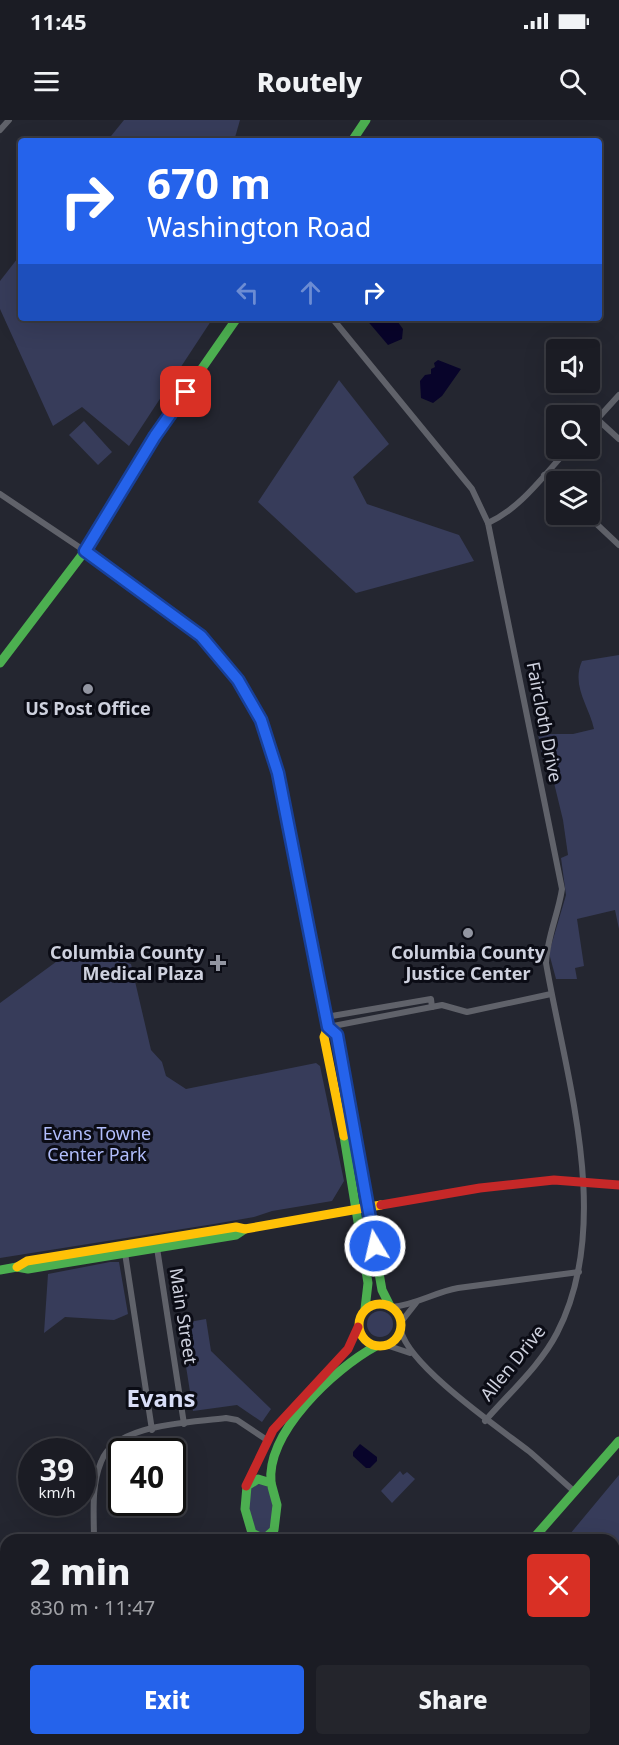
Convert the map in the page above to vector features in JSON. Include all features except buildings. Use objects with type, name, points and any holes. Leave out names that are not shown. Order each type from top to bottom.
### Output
[{"type":"street","points":[[0,130],[9,120]]},
{"type":"street","points":[[354,138],[366,120]]},
{"type":"street","points":[[0,663],[85,551],[155,436],[235,321]]},
{"type":"street","name":"Faircloth Drive","points":[[334,321],[471,489],[488,523],[562,889],[559,910],[547,943],[546,963],[585,1181]]},
{"type":"street","points":[[600,416],[619,395]]},
{"type":"street","points":[[600,422],[619,439]]},
{"type":"street","points":[[488,523],[508,513],[559,459]]},
{"type":"street","points":[[0,494],[85,551],[201,636],[238,680],[261,720],[278,773],[327,1022],[324,1037],[358,1211],[368,1283],[365,1309],[348,1349],[282,1419],[267,1440],[243,1496],[246,1525],[252,1534]]},
{"type":"street","points":[[598,525],[619,545]]},
{"type":"street","points":[[327,1022],[432,1007],[448,1006],[455,1011],[467,1012],[551,994]]},
{"type":"street","points":[[327,1022],[431,999],[432,1007]]},
{"type":"street","points":[[327,1022],[337,1035],[382,1290],[411,1353],[485,1421],[529,1452],[575,1492]]},
{"type":"street","points":[[0,1269],[17,1267],[27,1261],[236,1235],[245,1228],[358,1211],[480,1188],[554,1180],[619,1185]]},
{"type":"street","name":"Allen Drive","points":[[485,1421],[546,1350],[556,1334],[579,1272],[585,1181]]},
{"type":"street","name":"Main Street","points":[[156,1244],[184,1424]]},
{"type":"street","points":[[124,1249],[152,1430]]},
{"type":"street","points":[[365,1309],[377,1303],[391,1306],[417,1302],[440,1292],[458,1288],[579,1272]]},
{"type":"street","points":[[276,1534],[278,1522],[275,1492],[267,1473],[268,1464],[282,1434],[348,1363],[395,1340],[417,1302]]},
{"type":"street","points":[[358,1327],[362,1338],[381,1346],[411,1353]]},
{"type":"street","points":[[94,1534],[96,1484],[105,1453],[124,1437],[184,1424],[230,1418],[267,1440]]},
{"type":"street","points":[[537,1534],[619,1441]]},
{"type":"street","points":[[246,1486],[258,1479],[271,1483]]},
{"type":"street","points":[[272,1534],[276,1530]]},
{"type":"green space","points":[[124,120],[240,120],[235,138],[109,138]]},
{"type":"green space","points":[[18,258],[18,321],[211,321],[129,446],[82,407],[53,426],[0,309],[0,281]]},
{"type":"green space","points":[[339,380],[389,444],[353,477],[367,504],[459,535],[474,561],[356,593],[258,502]]},
{"type":"green space","points":[[84,421],[112,452],[98,465],[69,435]]},
{"type":"green space","points":[[619,655],[619,929],[615,910],[577,919],[584,966],[575,968],[577,979],[556,979],[549,953],[566,895],[561,858],[568,855],[563,820],[548,758],[543,759],[538,734],[573,734],[594,729],[580,687],[579,670],[582,661]]},
{"type":"green space","name":"Evans Towne Center Park","points":[[79,945],[131,964],[151,1050],[162,1062],[166,1076],[186,1089],[316,1063],[320,1066],[344,1181],[332,1201],[214,1224],[0,1258],[0,1003]]},
{"type":"green space","points":[[119,1262],[128,1314],[114,1320],[65,1317],[44,1333],[48,1274]]},
{"type":"green space","points":[[380,1311],[389,1315],[393,1324],[389,1333],[380,1337],[371,1333],[367,1324],[371,1315]]},
{"type":"green space","points":[[206,1319],[211,1351],[271,1409],[262,1422],[237,1405],[193,1411],[180,1328],[183,1327],[183,1323]]},
{"type":"green space","points":[[400,1471],[403,1475],[407,1472],[415,1479],[392,1503],[381,1491]]},
{"type":"green space","points":[[619,1475],[619,1534],[570,1534]]},
{"type":"green space","points":[[259,1483],[266,1485],[269,1490],[273,1508],[270,1530],[262,1534],[253,1530],[247,1496],[250,1487]]},
{"type":"shaded area","points":[[368,321],[397,321],[403,329],[402,339],[388,345]]},
{"type":"shaded area","points":[[438,360],[461,369],[442,396],[433,403],[421,398],[420,381],[425,375],[431,374],[431,369],[435,367],[434,363]]},
{"type":"shaded area","points":[[360,1444],[377,1457],[377,1461],[370,1468],[366,1468],[353,1456],[353,1452]]},
{"type":"traffic: fast","points":[[354,138],[366,120]]},
{"type":"traffic: fast","points":[[0,663],[85,551],[155,436],[235,321]]},
{"type":"traffic: fast","points":[[85,551],[201,636],[238,680],[261,720],[278,773],[302,896]]},
{"type":"traffic: fast","points":[[328,1027],[337,1035],[382,1290],[390,1306]]},
{"type":"traffic: fast","points":[[344,1136],[368,1283],[365,1309]]},
{"type":"traffic: fast","points":[[0,1270],[17,1267],[28,1269],[236,1235],[245,1229]]},
{"type":"traffic: fast","points":[[271,1483],[272,1463],[279,1443],[291,1423],[323,1386],[359,1356],[376,1346]]},
{"type":"traffic: fast","points":[[537,1534],[619,1441]]},
{"type":"traffic: fast","points":[[258,1479],[271,1483],[277,1505],[274,1530],[270,1534]]},
{"type":"traffic: fast","points":[[254,1534],[245,1509],[247,1486],[258,1479]]},
{"type":"traffic: slow","points":[[302,896],[328,1027],[324,1037],[344,1136]]},
{"type":"traffic: slow","points":[[17,1267],[27,1261],[236,1227],[245,1229],[381,1205]]},
{"type":"traffic: slow","points":[[380,1304],[388,1305],[395,1310],[400,1317],[401,1325],[400,1333],[395,1340],[388,1345],[380,1346],[372,1345],[365,1340],[360,1333],[359,1325],[360,1317],[365,1310],[372,1305],[380,1304]]},
{"type":"traffic: jam","points":[[381,1205],[480,1188],[554,1180],[619,1185]]},
{"type":"traffic: jam","points":[[246,1486],[273,1430],[348,1349],[358,1327]]},
{"type":"place","name":"US Post Office","points":[[88,689]]},
{"type":"place","name":"Columbia County Justice Center","points":[[468,933]]},
{"type":"place","name":"Columbia County Medical Plaza","points":[[218,963]]},
{"type":"district","name":"Evans","points":[[161,1399]]},
{"type":"route","points":[[186,392],[155,436],[85,551],[201,636],[238,680],[261,720],[278,773],[328,1027],[337,1035],[375,1246]]}]
